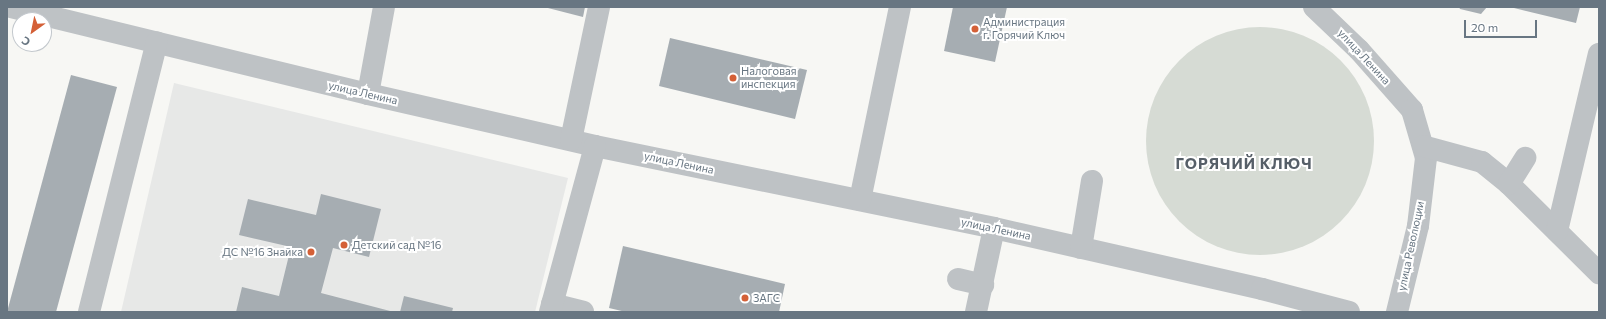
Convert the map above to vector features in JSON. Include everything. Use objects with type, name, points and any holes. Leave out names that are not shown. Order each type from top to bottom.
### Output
[{"type":"street","name":"улица Ленина","points":[[11,7],[368,94],[595,146],[994,228],[1262,289],[1349,312]]},
{"type":"street","points":[[368,94],[384,7]]},
{"type":"street","points":[[571,140],[599,7]]},
{"type":"street","points":[[860,200],[900,7]]},
{"type":"street","name":"улица Ленина","points":[[1314,7],[1359,50],[1412,110]]},
{"type":"street","points":[[89,312],[157,42]]},
{"type":"street","points":[[1557,232],[1599,54]]},
{"type":"street","name":"улица Революции","points":[[1396,312],[1418,226],[1426,158],[1412,110]]},
{"type":"street","points":[[583,312],[551,308],[595,146]]},
{"type":"street","points":[[1423,146],[1482,162],[1509,184],[1599,273]]},
{"type":"street","points":[[1509,184],[1525,158]]},
{"type":"street","points":[[1081,248],[1092,182]]},
{"type":"street","points":[[981,311],[983,285],[994,228]]},
{"type":"street","points":[[958,279],[983,285]]},
{"type":"shaded area","points":[[1249,27],[1271,27],[1293,32],[1314,40],[1341,60],[1361,87],[1372,119],[1374,141],[1372,163],[1361,195],[1341,222],[1314,242],[1293,250],[1271,255],[1249,255],[1227,250],[1206,242],[1179,222],[1159,195],[1151,174],[1146,152],[1146,130],[1151,108],[1159,87],[1179,60],[1206,40],[1227,32]]},
{"type":"shaded area","name":"Детский сад №16","points":[[174,83],[568,178],[535,312],[121,312]]},
{"type":"building","points":[[544,7],[585,7],[583,17]]},
{"type":"building","name":"Администрация г. Горячий Ключ","points":[[953,7],[1007,7],[995,62],[944,51]]},
{"type":"building","points":[[1459,7],[1487,7],[1481,14],[1460,9]]},
{"type":"building","points":[[1510,7],[1580,7],[1576,23]]},
{"type":"building","name":"Налоговая инспекция","points":[[670,38],[807,70],[795,119],[659,86]]},
{"type":"building","points":[[71,75],[117,87],[56,312],[7,312]]},
{"type":"building","name":"ДС №16 Знайка","points":[[321,194],[381,209],[369,257],[333,248],[321,293],[394,312],[236,312],[242,287],[279,296],[291,247],[239,235],[248,199],[316,215]]},
{"type":"building","points":[[623,246],[785,284],[779,312],[626,312],[609,308]]},
{"type":"building","points":[[404,296],[453,308],[452,312],[400,312]]},
{"type":"place","name":"Администрация г. Горячий Ключ","points":[[975,29]]},
{"type":"place","name":"Налоговая инспекция","points":[[733,78]]},
{"type":"place","name":"Детский сад №16","points":[[344,245]]},
{"type":"place","name":"ДС №16 Знайка","points":[[311,252]]},
{"type":"place","name":"ЗАГС","points":[[745,298]]},
{"type":"district","name":"ГОРЯЧИЙ КЛЮЧ","points":[[1244,164]]}]
